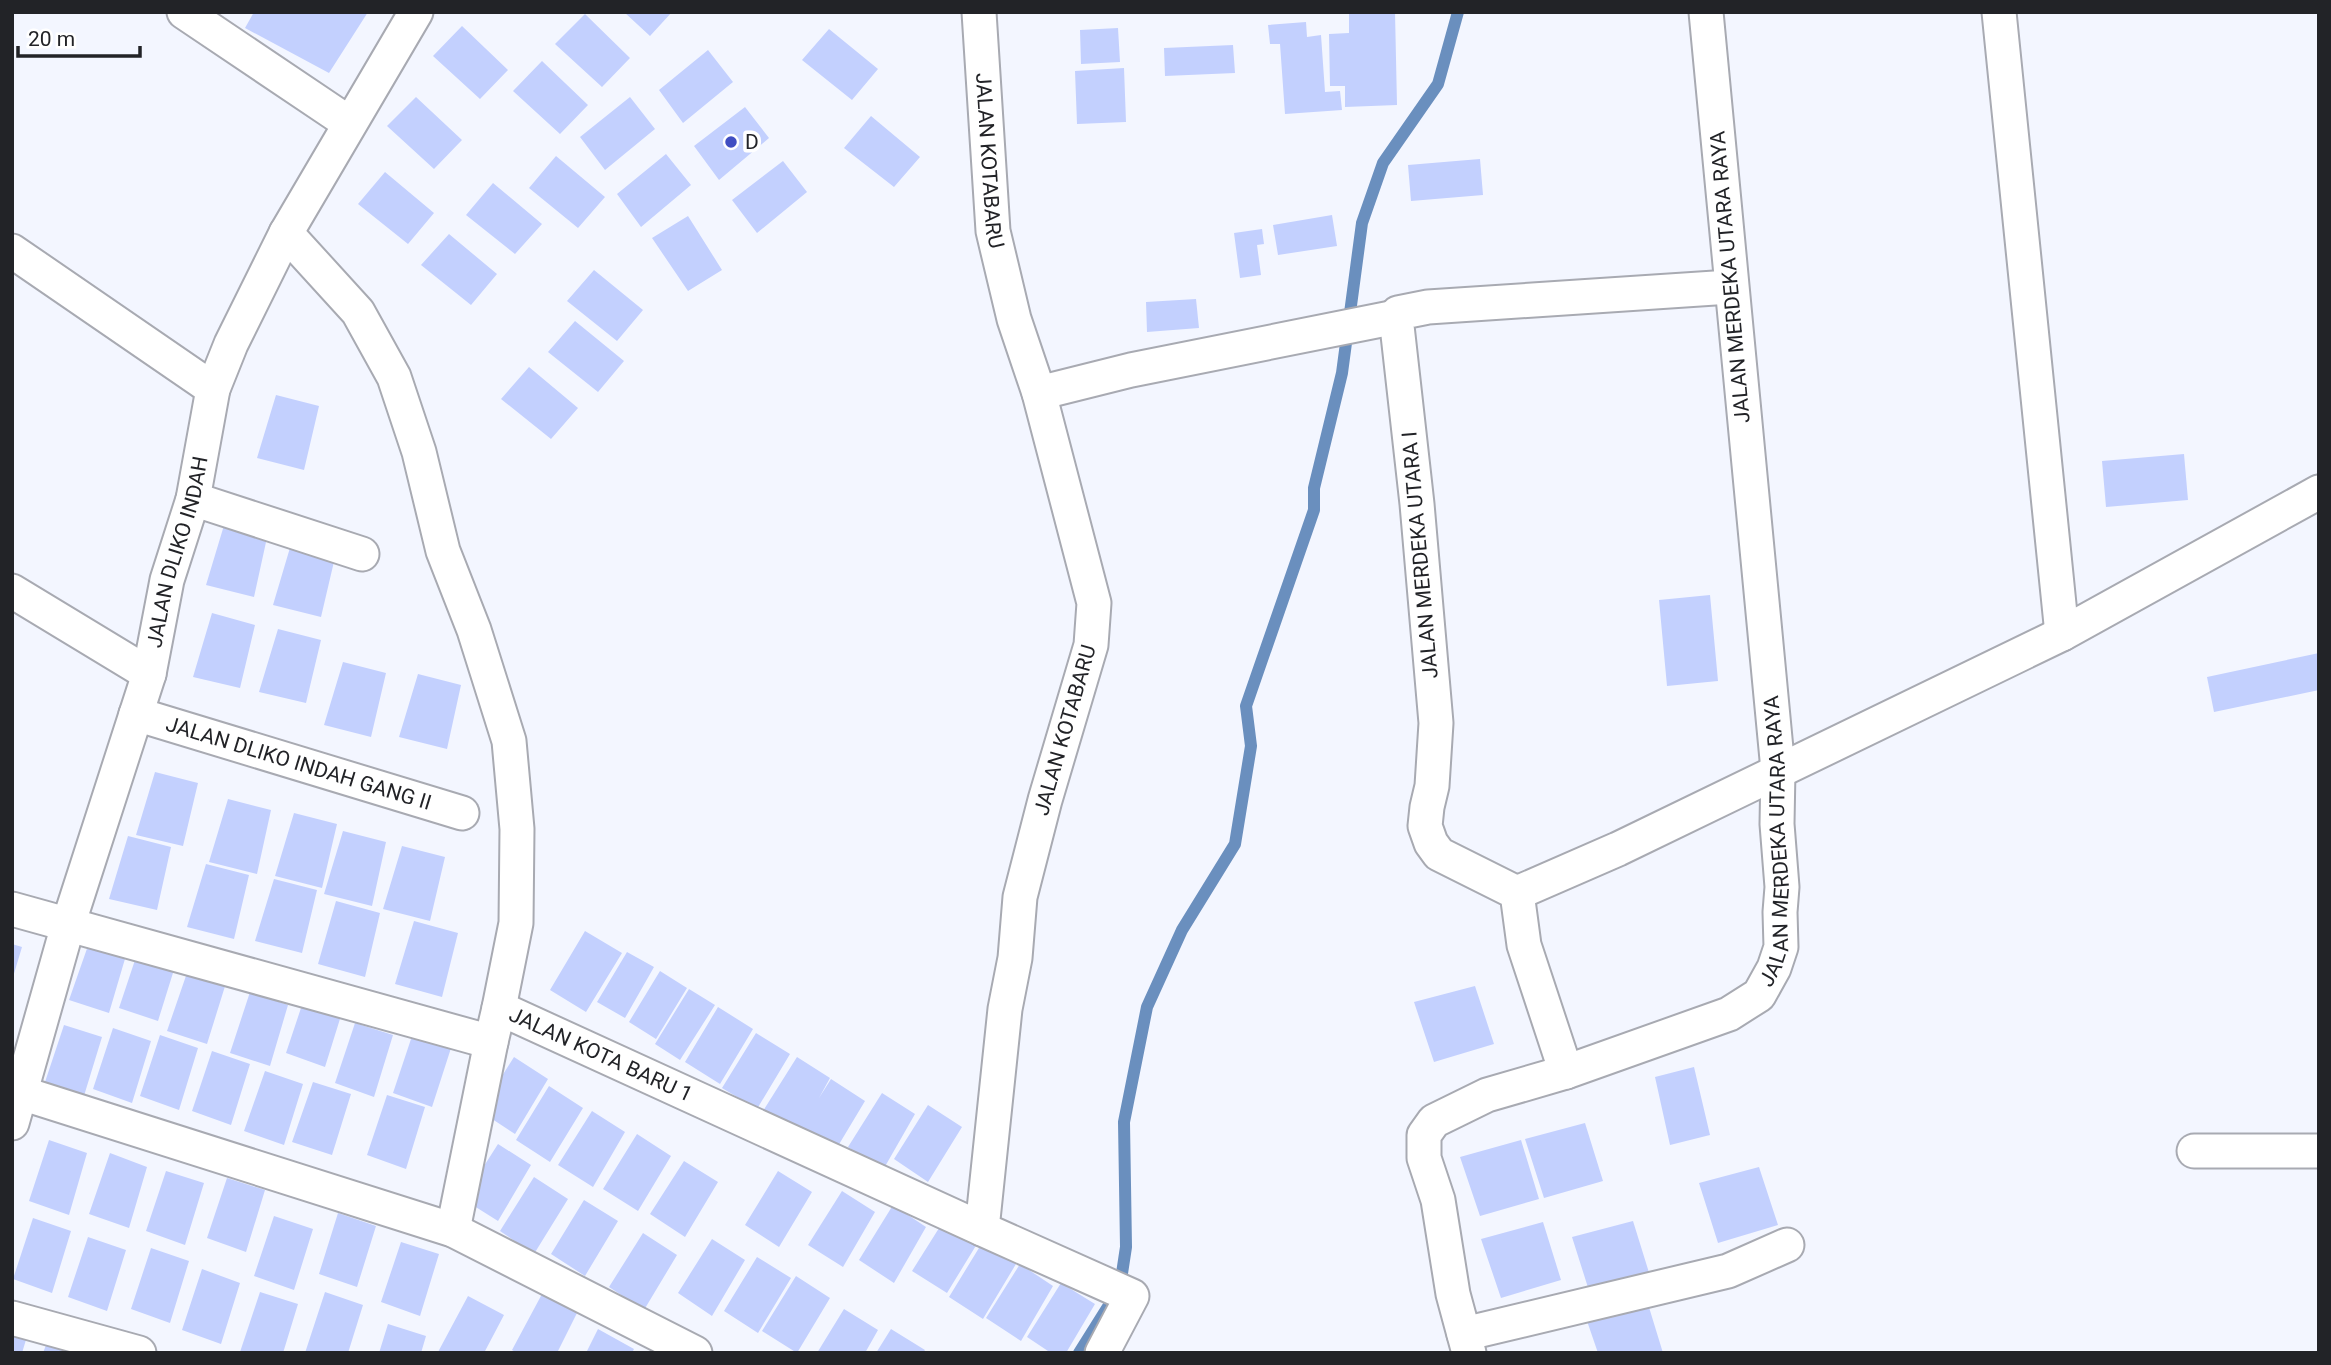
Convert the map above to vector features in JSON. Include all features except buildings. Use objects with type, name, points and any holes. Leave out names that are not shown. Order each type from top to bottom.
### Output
[{"type":"street","points":[[184,12],[349,123]]},
{"type":"street","name":"JALAN DLIKO INDAH","points":[[12,1123],[17,1091],[149,674],[167,580],[192,499],[213,389],[231,344],[286,233],[416,12]]},
{"type":"street","name":"JALAN KOTABARU","points":[[979,12],[993,231],[1014,319],[1039,393],[1094,603],[1091,645],[1045,800],[1020,897],[1015,958],[1005,1009],[982,1229]]},
{"type":"street","name":"JALAN MERDEKA UTARA RAYA","points":[[1467,1343],[1453,1294],[1438,1200],[1424,1158],[1424,1135],[1434,1121],[1487,1095],[1566,1072],[1729,1014],[1759,995],[1774,968],[1781,947],[1778,770],[1706,12]]},
{"type":"street","points":[[1999,12],[2062,634]]},
{"type":"street","points":[[286,233],[358,312],[394,377],[419,452],[443,551],[474,630],[509,741],[517,829],[516,923],[499,1008]]},
{"type":"street","points":[[12,251],[213,389]]},
{"type":"street","points":[[1039,393],[1131,370],[1381,320],[1398,313],[1428,307],[1730,286]]},
{"type":"street","name":"JALAN MERDEKA UTARA I","points":[[1381,320],[1417,505],[1436,723],[1432,786],[1425,826],[1431,843],[1439,854],[1517,893]]},
{"type":"street","points":[[1566,1072],[1524,945],[1517,893],[1618,849],[2062,634],[2319,492]]},
{"type":"street","points":[[192,499],[362,554]]},
{"type":"street","points":[[12,591],[149,674]]},
{"type":"street","name":"JALAN DLIKO INDAH GANG II","points":[[136,714],[462,813]]},
{"type":"street","name":"JALAN KOTA BARU 1","points":[[12,909],[491,1042],[499,1008],[982,1229]]},
{"type":"street","points":[[453,1230],[491,1042]]},
{"type":"street","points":[[17,1091],[453,1230],[695,1353]]},
{"type":"street","points":[[2194,1151],[2319,1151]]},
{"type":"street","points":[[982,1229],[1132,1296],[1102,1353]]},
{"type":"street","points":[[1467,1343],[1728,1271],[1787,1245]]},
{"type":"street","points":[[12,1318],[139,1353]]},
{"type":"waterway","points":[[1079,1353],[1111,1302],[1121,1280],[1126,1247],[1124,1122],[1147,1007],[1182,930],[1235,844],[1251,746],[1246,706],[1314,510],[1314,488],[1342,373],[1362,223],[1383,163],[1438,84],[1458,12]]},
{"type":"place","name":"D","points":[[731,142]]}]
